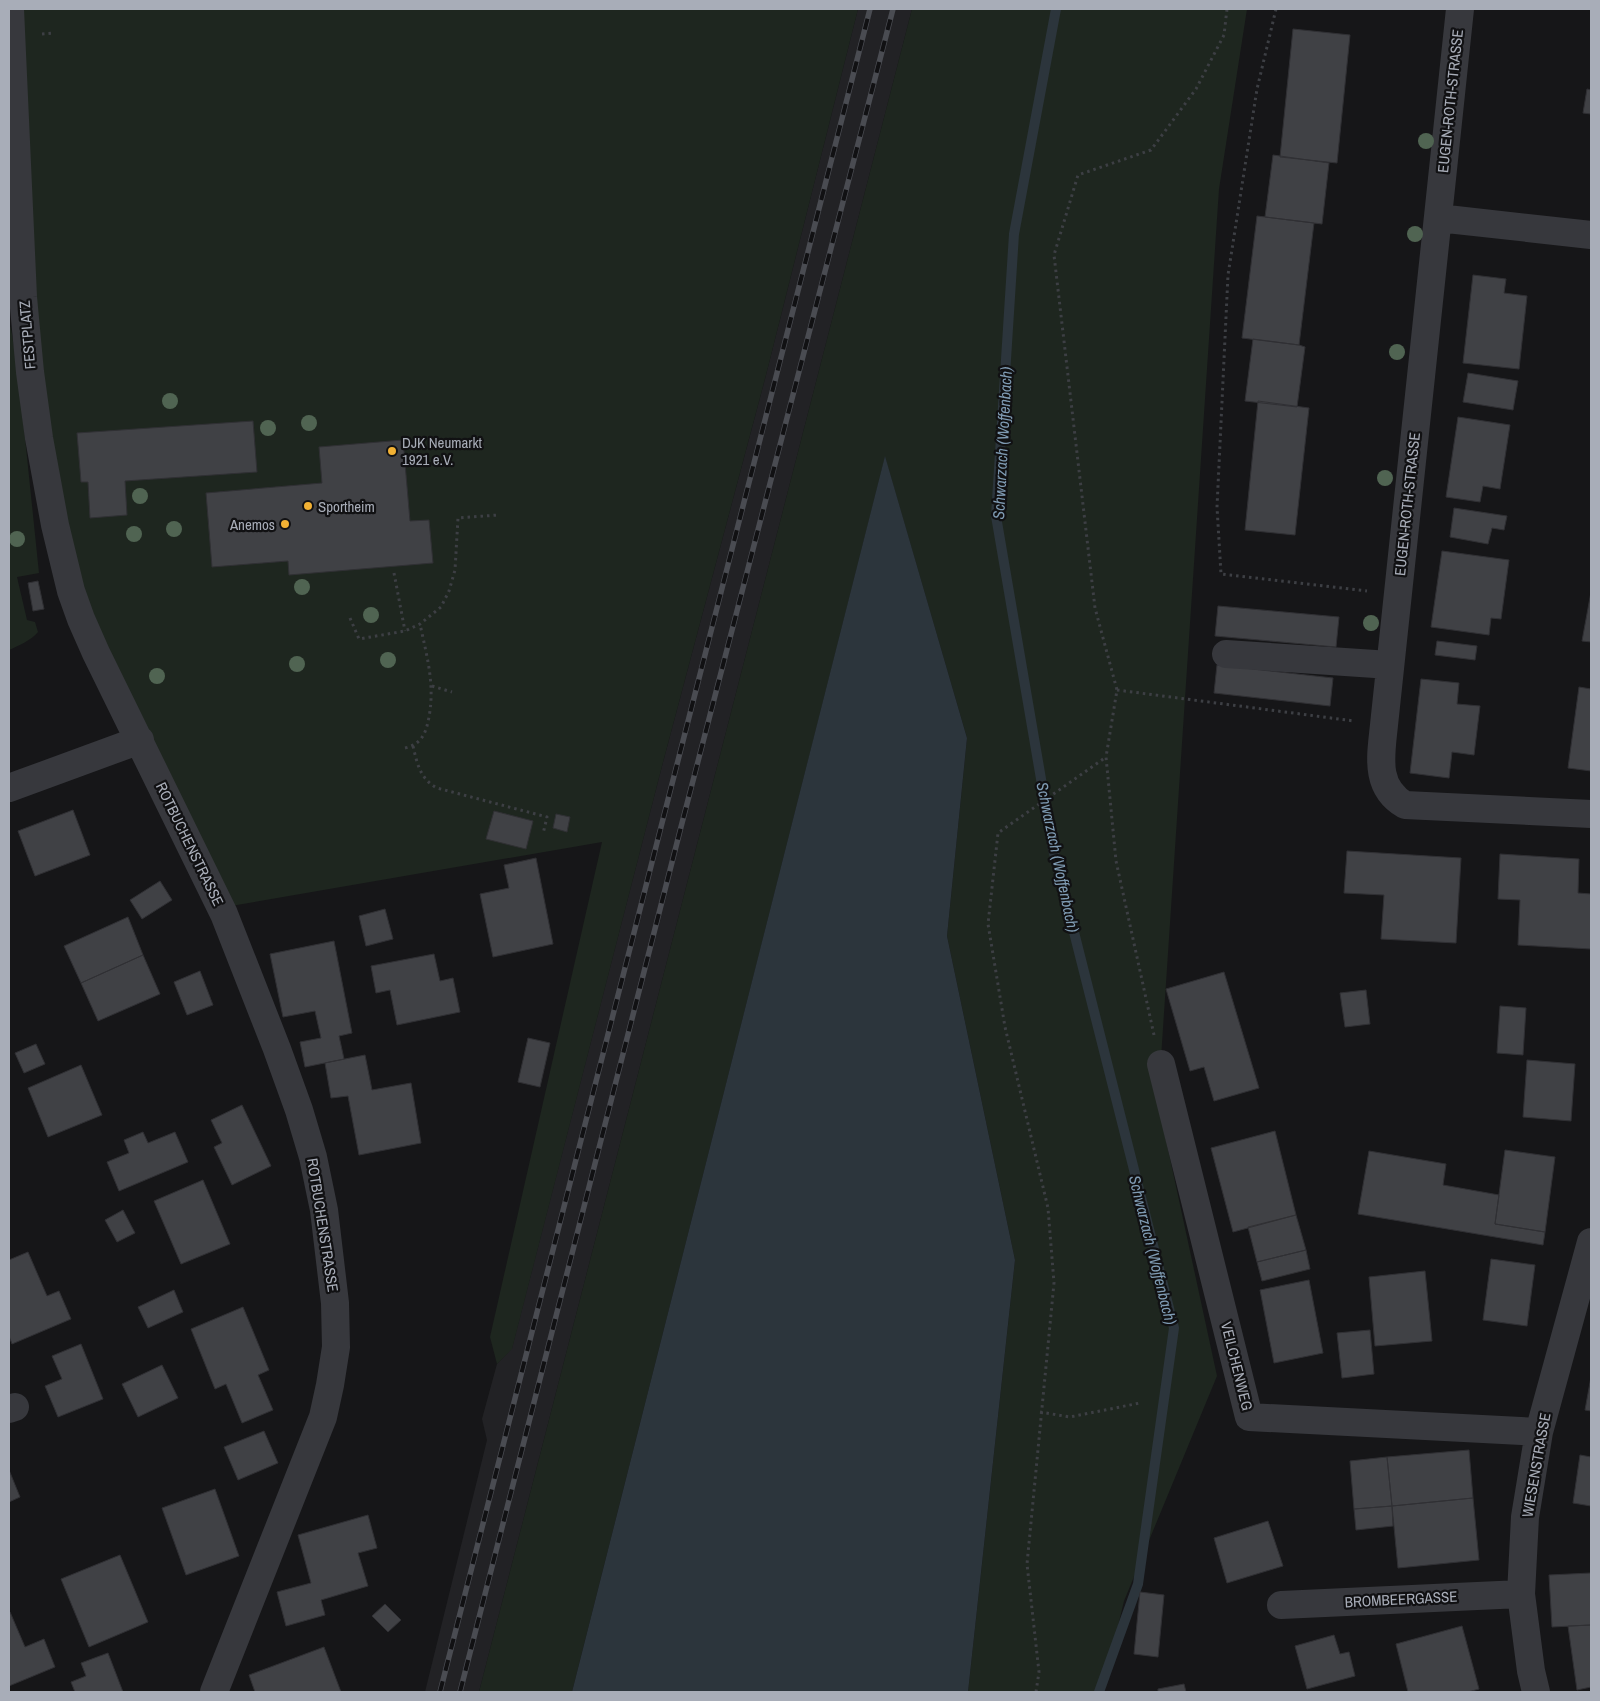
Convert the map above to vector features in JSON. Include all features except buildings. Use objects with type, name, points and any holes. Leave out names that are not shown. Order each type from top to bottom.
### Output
[{"type":"street","name":"FESTPLATZ","points":[[10,9],[16,296],[55,525],[71,591],[96,653]]},
{"type":"street","name":"EUGEN-ROTH-STRASSE","points":[[1460,9],[1390,665],[1381,760],[1383,779],[1395,799],[1405,804],[1591,814]]},
{"type":"street","points":[[1438,218],[1591,235]]},
{"type":"street","name":"ROTBUCHENSTRASSE","points":[[96,653],[224,914],[299,1110],[313,1157],[324,1210],[335,1303],[336,1347],[323,1417],[214,1692]]},
{"type":"street","points":[[1226,654],[1390,665]]},
{"type":"street","points":[[9,788],[140,740]]},
{"type":"street","name":"VEILCHENWEG","points":[[1161,1064],[1249,1417],[1539,1432]]},
{"type":"street","name":"WIESENSTRASSE","points":[[1536,1692],[1531,1671],[1520,1594],[1525,1516],[1539,1432],[1591,1242]]},
{"type":"street","name":"BROMBEERGASSE","points":[[1281,1605],[1520,1594]]},
{"type":"path","points":[[1161,1064],[1116,861],[1106,757],[1117,690],[1095,608],[1054,254],[1078,175],[1151,150],[1196,89],[1224,35],[1227,9]]},
{"type":"path","points":[[1276,9],[1257,89],[1228,275],[1217,507],[1221,574],[1398,594]]},
{"type":"path","points":[[350,618],[359,639],[405,631],[420,624],[441,607],[449,591],[456,570],[458,518],[498,515]]},
{"type":"path","points":[[394,573],[405,631]]},
{"type":"path","points":[[405,748],[413,746],[421,740],[426,732],[432,699],[432,686],[420,624]]},
{"type":"path","points":[[432,686],[452,692]]},
{"type":"path","points":[[1117,690],[1384,725]]},
{"type":"path","points":[[413,746],[422,776],[429,784],[437,788],[547,817],[543,834]]},
{"type":"path","points":[[1036,1692],[1039,1672],[1027,1564],[1040,1412],[1054,1283],[1048,1208],[1005,1027],[988,924],[998,832],[1106,757]]},
{"type":"path","points":[[1040,1412],[1070,1417],[1140,1403]]},
{"type":"shaded area","name":"DJK Neumarkt 1921 e.V.","points":[[23,9],[858,9],[766,375],[662,766],[512,1349],[497,1364],[490,1337],[602,842],[231,906],[88,606],[58,484],[38,340]]},
{"type":"shaded area","points":[[858,9],[912,9],[479,1692],[425,1692],[487,1440],[482,1419],[497,1364],[512,1348],[662,766],[766,375]]},
{"type":"shaded area","points":[[912,9],[1247,9],[1219,189],[1158,1103],[1217,1376],[1124,1601],[1102,1692],[968,1692],[1015,1260],[947,936],[967,738],[885,457],[572,1692],[479,1692]]},
{"type":"shaded area","points":[[9,323],[18,370],[39,573],[17,577],[27,620],[35,622],[38,632],[28,640],[9,650]]},
{"type":"shaded area","points":[[885,456],[967,738],[947,936],[1015,1260],[968,1692],[572,1692]]},
{"type":"waterway","name":"Schwarzach (Woffenbach)","points":[[1056,9],[1014,234],[996,516],[1053,849],[1174,1328],[1138,1584],[1099,1692]]},
{"type":"railway","points":[[440,1692],[870,9]]},
{"type":"railway","points":[[460,1692],[893,9]]},
{"type":"place","name":"DJK Neumarkt 1921 e.V.","points":[[392,451]]},
{"type":"place","name":"Sportheim","points":[[308,506]]},
{"type":"place","name":"Anemos","points":[[285,524]]}]
